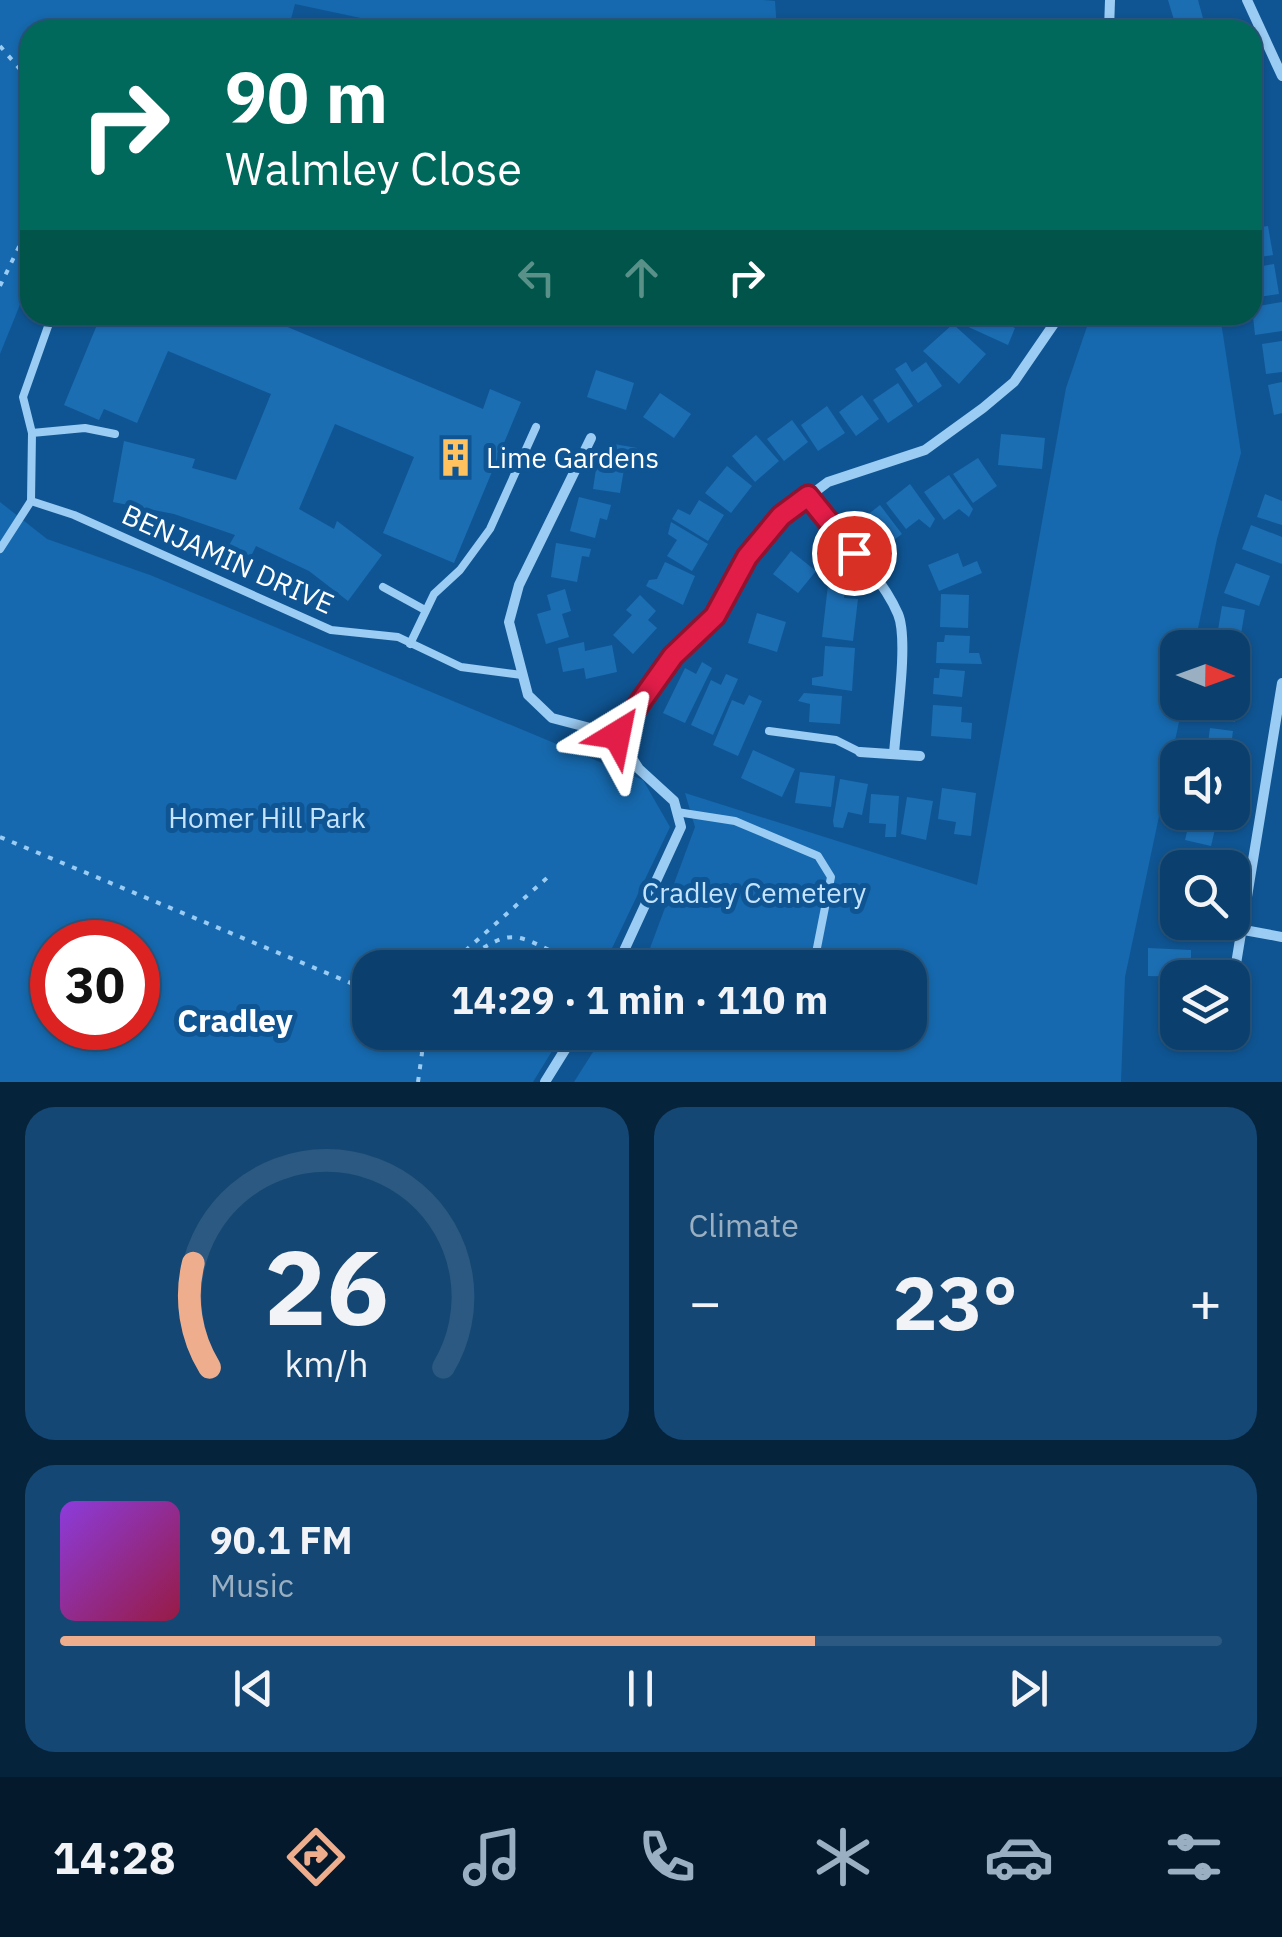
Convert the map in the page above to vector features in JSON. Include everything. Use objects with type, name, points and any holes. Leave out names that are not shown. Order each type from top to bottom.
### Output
[{"type":"street","points":[[1262,33],[1282,76]]},
{"type":"street","points":[[617,735],[673,656],[715,616],[747,557],[781,516],[828,482],[924,450],[984,408],[1014,382],[1053,325]]},
{"type":"street","points":[[591,438],[519,585],[510,622],[528,695],[552,718],[617,735],[639,769],[674,802],[682,827],[624,950]]},
{"type":"street","points":[[808,496],[899,615],[902,639],[894,754]]},
{"type":"street","points":[[1250,891],[1282,683]]},
{"type":"street","points":[[860,752],[920,756]]},
{"type":"street","points":[[1250,931],[1282,937]]},
{"type":"street","points":[[545,1082],[565,1050]]},
{"type":"lane","points":[[0,549],[31,501],[32,433],[23,396],[48,325]]},
{"type":"lane","points":[[32,433],[86,428],[114,434]]},
{"type":"lane","points":[[410,644],[424,610],[490,529],[536,428]]},
{"type":"lane","name":"BENJAMIN DRIVE","points":[[31,501],[74,515],[330,630],[398,637],[462,667],[522,675]]},
{"type":"lane","points":[[383,586],[424,610]]},
{"type":"lane","points":[[768,731],[836,740],[860,752]]},
{"type":"lane","points":[[677,812],[736,821],[818,856],[831,877],[817,950]]},
{"type":"path","points":[[0,46],[20,74]]},
{"type":"path","points":[[0,286],[20,245]]},
{"type":"path","points":[[0,837],[352,984]]},
{"type":"path","points":[[468,950],[548,877]]},
{"type":"path","points":[[480,950],[506,935],[524,938],[548,950]]},
{"type":"path","points":[[418,1082],[422,1050]]},
{"type":"green space","points":[[0,0],[775,1],[776,20],[370,20],[295,4],[291,20],[20,20],[20,305],[0,354]]},
{"type":"green space","name":"Cradley Cemetery","points":[[1088,325],[1222,325],[1241,453],[1198,630],[1160,630],[1160,720],[1179,720],[1175,740],[1160,740],[1160,812],[1125,977],[1121,1082],[574,1082],[594,1050],[927,1050],[927,950],[649,950],[695,827],[685,793],[977,885],[1066,388]]},
{"type":"green space","name":"Homer Hill Park","points":[[0,502],[47,539],[150,575],[643,780],[670,827],[611,950],[352,950],[352,1050],[553,1050],[533,1082],[0,1082]]},
{"type":"building","points":[[1168,0],[1198,0],[1203,20],[1174,20]]},
{"type":"building","points":[[1268,226],[1273,255],[1262,257],[1262,227]]},
{"type":"building","points":[[1274,264],[1279,294],[1262,297],[1262,266]]},
{"type":"building","points":[[1282,302],[1282,331],[1255,335],[1254,325],[1262,325],[1262,305]]},
{"type":"building","name":"Lime Gardens","points":[[97,325],[283,325],[483,409],[490,389],[521,402],[454,563],[383,533],[414,457],[335,424],[299,509],[334,529],[337,521],[382,555],[348,601],[309,571],[256,546],[251,556],[228,547],[235,535],[174,514],[113,502],[124,441],[195,459],[192,468],[236,480],[271,394],[168,351],[137,423],[104,409],[99,420],[64,405]]},
{"type":"building","points":[[954,325],[986,354],[959,384],[923,351]]},
{"type":"building","points":[[964,325],[1008,325],[1015,328],[1008,345]]},
{"type":"building","points":[[1282,341],[1282,372],[1266,374],[1262,344]]},
{"type":"building","points":[[906,362],[912,372],[926,362],[942,386],[918,403],[895,369]]},
{"type":"building","points":[[596,370],[634,383],[626,410],[587,397]]},
{"type":"building","points":[[1282,382],[1282,413],[1274,415],[1268,385]]},
{"type":"building","points":[[898,383],[913,406],[888,423],[873,400]]},
{"type":"building","points":[[660,393],[691,414],[674,438],[643,417]]},
{"type":"building","points":[[862,395],[879,419],[856,436],[839,412]]},
{"type":"building","points":[[827,406],[845,433],[818,451],[801,425]]},
{"type":"building","points":[[792,420],[808,442],[784,461],[767,439]]},
{"type":"building","points":[[1001,434],[1045,438],[1042,469],[998,465]]},
{"type":"building","points":[[756,435],[779,461],[755,482],[732,456]]},
{"type":"building","points":[[614,444],[637,448],[635,465],[625,463],[620,493],[593,489],[598,456],[611,458]]},
{"type":"building","points":[[978,458],[997,486],[973,503],[953,474]]},
{"type":"building","points":[[727,466],[752,486],[731,513],[705,493]]},
{"type":"building","points":[[949,475],[973,509],[969,517],[959,509],[944,520],[924,492]]},
{"type":"building","points":[[910,484],[935,519],[930,528],[919,519],[906,529],[886,503]]},
{"type":"building","points":[[1265,494],[1282,501],[1282,525],[1257,517]]},
{"type":"building","points":[[579,497],[611,505],[607,520],[600,518],[595,538],[570,531]]},
{"type":"building","points":[[699,500],[724,515],[708,541],[672,519],[678,509],[690,515]]},
{"type":"building","points":[[880,505],[902,534],[879,551],[857,523]]},
{"type":"building","points":[[671,522],[708,544],[692,571],[667,556],[677,540],[668,534]]},
{"type":"building","points":[[1251,525],[1282,537],[1282,564],[1242,549]]},
{"type":"building","points":[[556,543],[591,549],[589,557],[582,556],[577,582],[551,577]]},
{"type":"building","points":[[791,551],[816,571],[798,593],[773,574]]},
{"type":"building","points":[[958,553],[963,567],[977,561],[982,573],[939,591],[928,565]]},
{"type":"building","points":[[665,562],[695,576],[683,605],[646,586],[649,580],[657,579]]},
{"type":"building","points":[[1236,563],[1270,576],[1259,606],[1224,593]]},
{"type":"building","points":[[828,585],[845,587],[844,598],[858,599],[853,641],[822,637]]},
{"type":"building","points":[[565,589],[571,611],[562,614],[569,637],[546,644],[537,614],[551,610],[547,595]]},
{"type":"building","points":[[941,594],[969,595],[968,628],[940,627]]},
{"type":"building","points":[[640,595],[656,611],[648,620],[657,628],[633,654],[613,635],[632,615],[626,610]]},
{"type":"building","points":[[1222,606],[1245,610],[1242,630],[1218,630]]},
{"type":"building","points":[[757,613],[786,622],[777,652],[748,643]]},
{"type":"building","points":[[945,635],[970,636],[969,653],[979,653],[982,664],[936,663],[937,642],[944,642]]},
{"type":"building","points":[[584,642],[585,651],[612,645],[617,672],[586,679],[584,668],[563,672],[558,648]]},
{"type":"building","points":[[825,646],[855,648],[852,691],[812,685],[812,678],[823,676]]},
{"type":"building","points":[[702,662],[712,668],[685,723],[663,713],[685,668],[696,674]]},
{"type":"building","points":[[940,669],[965,671],[962,697],[933,694],[934,678],[939,678]]},
{"type":"building","points":[[726,674],[738,679],[713,735],[691,725],[711,680],[721,685]]},
{"type":"building","points":[[804,693],[842,696],[840,724],[809,722],[810,704],[798,701]]},
{"type":"building","points":[[749,695],[762,701],[738,756],[713,745],[732,700],[744,705]]},
{"type":"building","points":[[933,705],[962,707],[961,722],[972,723],[971,739],[931,736]]},
{"type":"building","points":[[1210,728],[1233,731],[1232,740],[1208,740]]},
{"type":"building","points":[[753,750],[795,769],[782,797],[741,778]]},
{"type":"building","points":[[800,772],[835,776],[831,807],[795,803]]},
{"type":"building","points":[[840,779],[868,784],[862,815],[848,812],[843,828],[834,827],[833,821]]},
{"type":"building","points":[[942,788],[976,793],[971,836],[954,834],[956,822],[938,819]]},
{"type":"building","points":[[871,794],[899,796],[896,837],[885,837],[886,824],[869,823]]},
{"type":"building","points":[[907,797],[933,801],[926,840],[901,834]]},
{"type":"building","points":[[1187,830],[1215,830],[1211,846],[1185,840]]},
{"type":"building","points":[[1148,948],[1191,950],[1191,960],[1160,960],[1160,976],[1148,976]]},
{"type":"place","name":"Lime Gardens","points":[[456,458]]},
{"type":"district","name":"Cradley","points":[[235,1021]]},
{"type":"route","points":[[617,735],[673,656],[715,616],[747,557],[781,516],[808,496],[854,553]]}]
